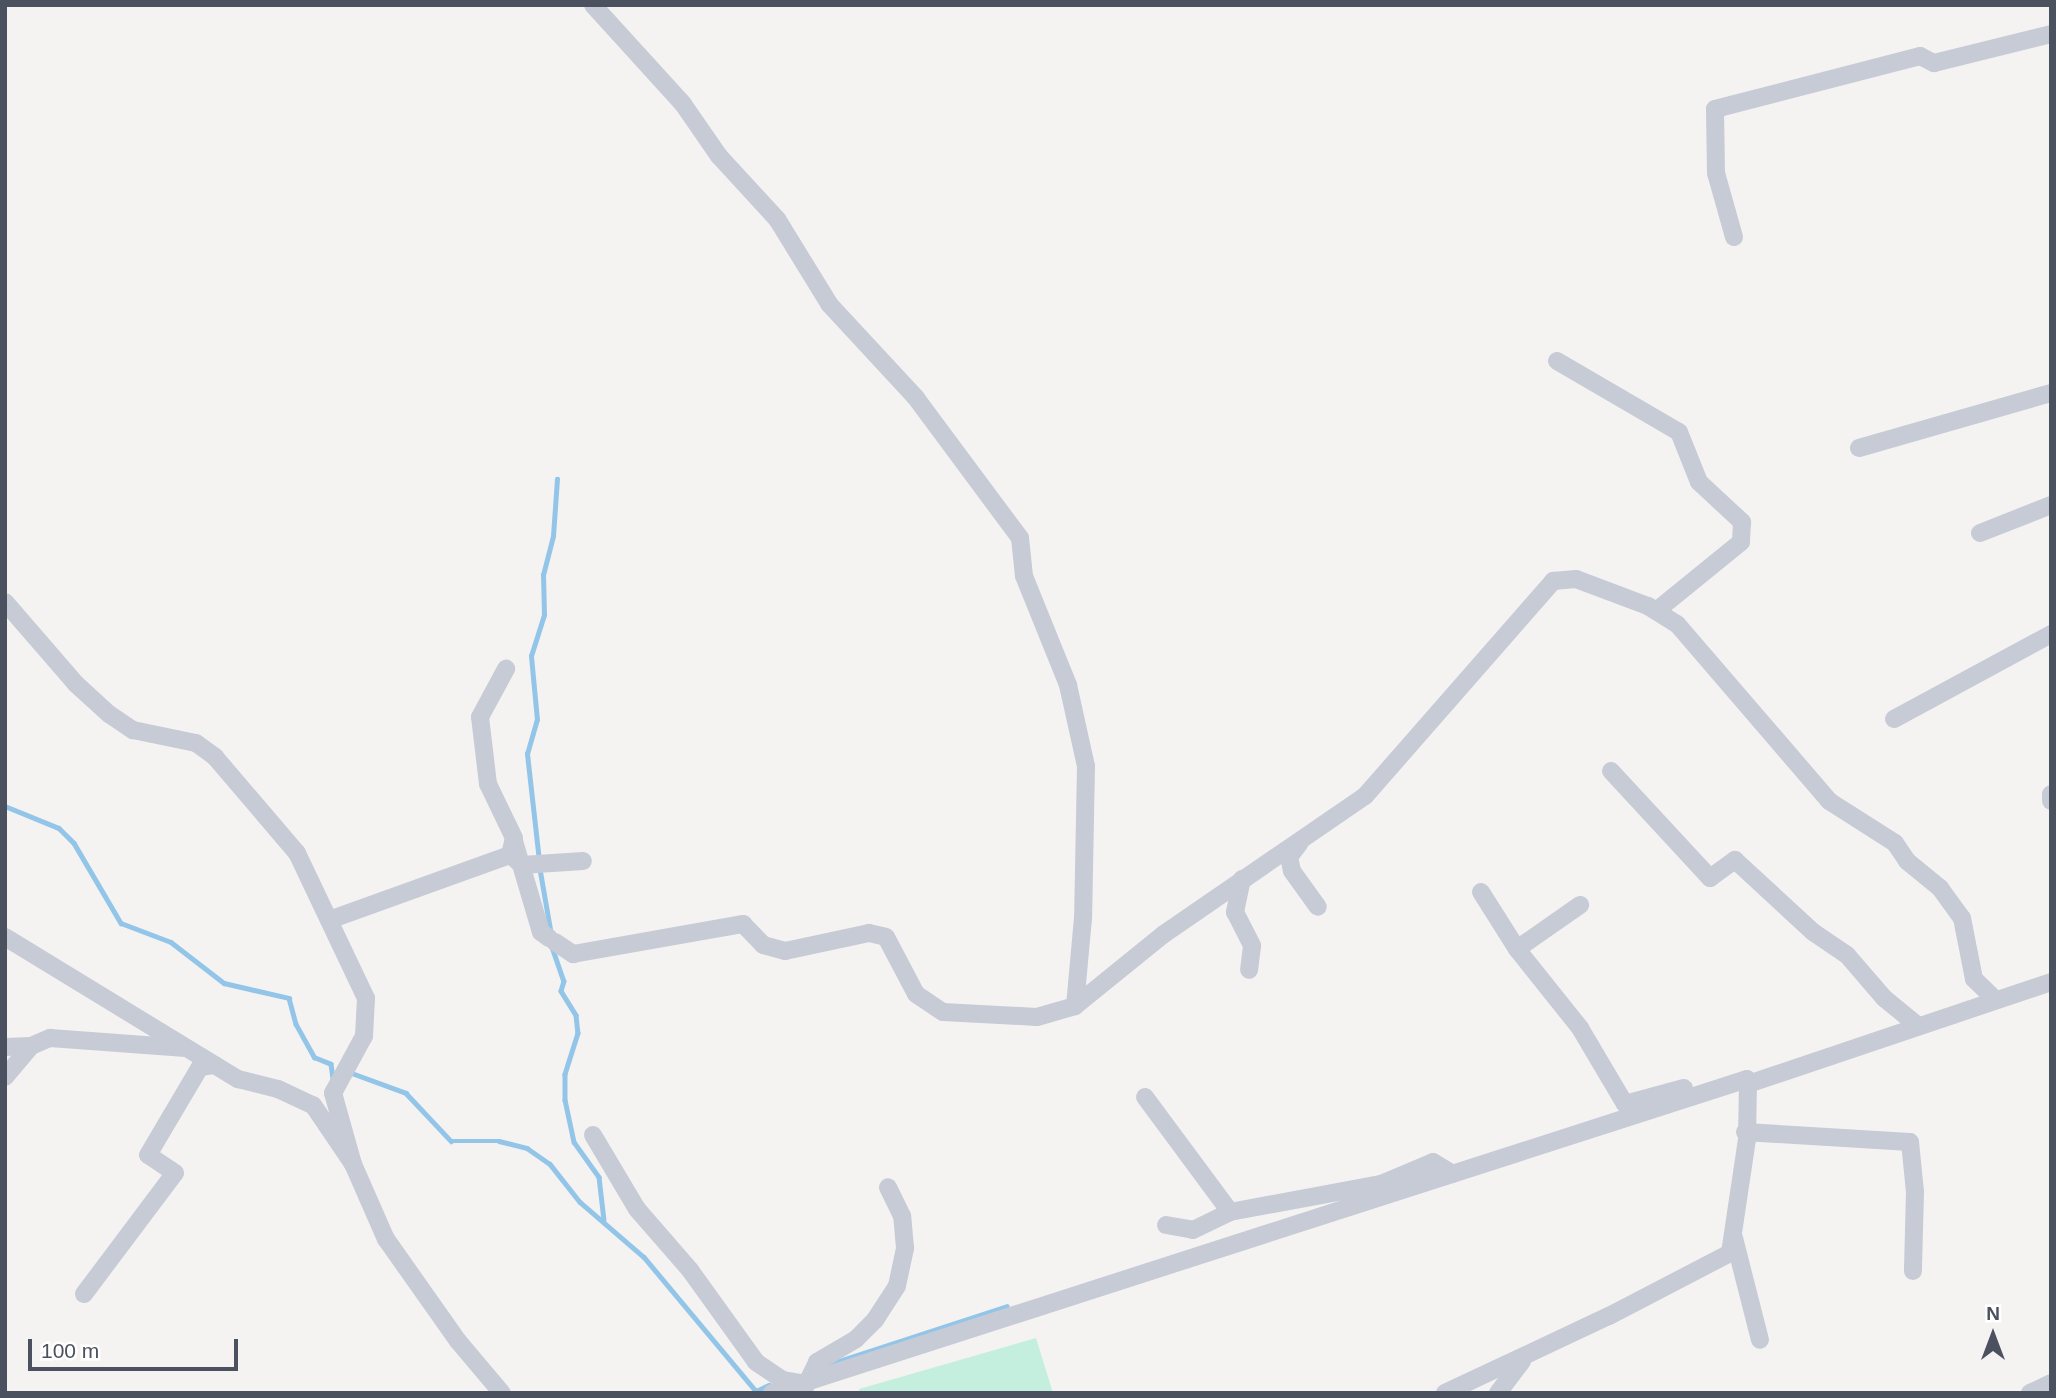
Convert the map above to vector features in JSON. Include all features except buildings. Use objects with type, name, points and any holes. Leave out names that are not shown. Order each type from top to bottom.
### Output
[{"type":"street","points":[[593,5],[683,104],[719,156],[777,219],[830,305],[916,398],[1020,538],[1024,576],[1068,685],[1086,766],[1083,918],[1075,1006]]},
{"type":"street","points":[[1734,237],[1716,173],[1715,109],[1920,56],[1934,64],[2051,34]]},
{"type":"street","points":[[1557,361],[1679,432],[1699,482],[1742,522],[1741,541],[1656,611]]},
{"type":"street","points":[[1859,448],[2051,393]]},
{"type":"street","points":[[1980,533],[2051,505]]},
{"type":"street","points":[[506,669],[480,717],[488,784],[515,853],[541,932],[573,954],[743,924],[763,945],[785,951],[869,933],[886,937],[916,994],[943,1012],[1037,1017],[1075,1006],[1164,934],[1365,796],[1553,581],[1576,579],[1656,611],[1677,624],[1829,802],[1895,843],[1907,861],[1940,888],[1962,918],[1974,979],[1995,999]]},
{"type":"street","points":[[6,601],[76,684],[109,714],[133,730],[197,743],[215,757],[297,853],[332,919],[366,998],[368,1017],[352,1064],[333,1093],[353,1164],[386,1238],[458,1341],[502,1393]]},
{"type":"street","points":[[1894,719],[2051,634]]},
{"type":"street","points":[[1611,771],[1710,878],[1735,860],[1813,932],[1847,955],[1884,998],[1917,1025]]},
{"type":"street","points":[[2051,794],[2051,801]]},
{"type":"street","points":[[1304,839],[1289,857],[1292,871],[1318,907]]},
{"type":"street","points":[[332,919],[515,853],[583,861]]},
{"type":"street","points":[[1242,879],[1235,912],[1252,946],[1249,970]]},
{"type":"street","points":[[1481,891],[1517,949],[1580,1028],[1625,1104],[1734,1073],[1748,1082]]},
{"type":"street","points":[[1517,949],[1580,905]]},
{"type":"street","points":[[5,937],[238,1079],[278,1089],[313,1105],[353,1164]]},
{"type":"street","points":[[772,1393],[805,1388],[1453,1174],[1748,1082],[2051,982]]},
{"type":"street","points":[[5,1047],[31,1046],[50,1038],[189,1048]]},
{"type":"street","points":[[5,1077],[31,1046]]},
{"type":"street","points":[[84,1294],[175,1173],[148,1155],[200,1067],[215,1065]]},
{"type":"street","points":[[1445,1393],[1530,1354],[1730,1253],[1734,1238],[1748,1082]]},
{"type":"street","points":[[1145,1097],[1230,1212]]},
{"type":"street","points":[[1745,1132],[1910,1142],[1915,1192],[1913,1271]]},
{"type":"street","points":[[593,1135],[637,1209],[690,1270],[756,1362],[783,1380],[805,1388]]},
{"type":"street","points":[[1166,1225],[1193,1230],[1230,1212],[1381,1184],[1433,1161],[1453,1174]]},
{"type":"street","points":[[805,1388],[817,1362],[856,1339],[875,1320],[897,1286],[905,1248],[902,1216],[888,1187]]},
{"type":"street","points":[[1734,1238],[1759,1340]]},
{"type":"street","points":[[1498,1393],[1509,1373],[1530,1354]]},
{"type":"street","points":[[2030,1393],[2051,1383]]},
{"type":"green space","points":[[1036,1338],[1053,1393],[860,1393],[859,1389]]},
{"type":"waterway","points":[[539,861],[527,754],[537,720],[531,656],[544,615],[543,575],[553,536],[557,479]]},
{"type":"waterway","points":[[5,806],[59,828],[74,843],[121,923],[171,942],[224,983],[289,998],[296,1024],[314,1057],[331,1064],[333,1079]]},
{"type":"waterway","points":[[540,869],[551,932]]},
{"type":"waterway","points":[[551,944],[564,981],[561,991],[576,1015],[578,1033],[565,1074],[565,1100],[574,1142],[599,1177],[604,1220]]},
{"type":"waterway","points":[[349,1072],[406,1093],[451,1141],[499,1141],[527,1148],[550,1164],[580,1202],[644,1257],[756,1391],[769,1385]]},
{"type":"waterway","points":[[827,1365],[1007,1306]]}]
